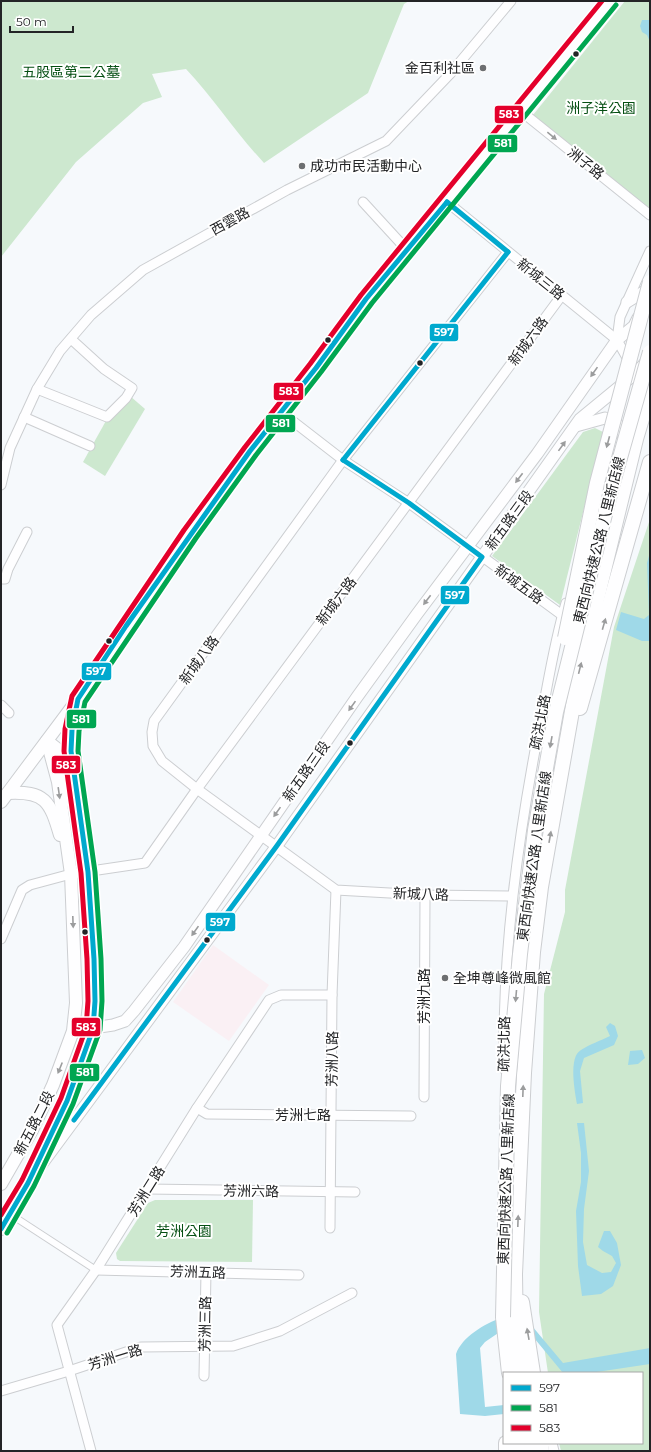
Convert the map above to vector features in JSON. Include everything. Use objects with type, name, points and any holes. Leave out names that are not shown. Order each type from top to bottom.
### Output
[{"type":"highway","points":[[556,712],[562,654],[597,483],[650,282]]},
{"type":"highway","name":"東西向快速公路 八里新店線","points":[[510,1372],[503,1317],[508,1086],[535,830],[556,712],[612,486],[650,352]]},
{"type":"highway","name":"東西向快速公路 八里新店線","points":[[520,1372],[516,1340],[515,1274],[524,1073],[533,952],[541,887],[578,677],[636,439],[650,392]]},
{"type":"highway","points":[[564,756],[577,719],[650,462]]},
{"type":"highway","points":[[515,1274],[524,1311],[533,1372]]},
{"type":"highway","points":[[503,1317],[505,1372]]},
{"type":"main road","points":[[5,797],[78,699],[190,534],[250,451],[366,299],[522,112],[611,1]]},
{"type":"main road","points":[[78,699],[72,730],[71,751],[82,825]]},
{"type":"main road","name":"新五路二段","points":[[1,1229],[28,1183],[78,1073],[93,1029],[95,1002],[94,959],[88,872],[82,825],[75,812],[61,756],[56,748],[47,741]]},
{"type":"main road","name":"新五路二段","points":[[1,1184],[32,1130],[53,1085],[72,1031],[76,1004],[71,874],[58,782],[47,741]]},
{"type":"main road","points":[[5,797],[26,792],[37,794],[45,801],[57,825],[71,874]]},
{"type":"street","name":"西雲路","points":[[1,485],[10,448],[37,389],[60,351],[91,315],[143,270],[287,190],[386,141],[450,74],[511,1]]},
{"type":"street","name":"洲子路","points":[[522,112],[650,215]]},
{"type":"street","points":[[363,202],[407,250]]},
{"type":"street","name":"新城三路","points":[[447,202],[617,340]]},
{"type":"street","points":[[617,340],[620,317],[650,251]]},
{"type":"street","name":"新城八路","points":[[508,252],[343,460],[154,721],[152,732],[153,746],[162,761],[197,789],[336,890],[425,895],[512,896]]},
{"type":"street","points":[[627,302],[650,288]]},
{"type":"street","name":"新城六路","points":[[1,939],[22,890],[30,885],[71,874],[145,863],[197,789],[562,295]]},
{"type":"street","points":[[617,340],[634,326],[650,297]]},
{"type":"street","points":[[37,389],[106,417],[126,398],[132,388],[104,369],[71,339]]},
{"type":"street","name":"疏洪北路","points":[[513,1372],[506,1283],[504,1055],[507,960],[512,896],[533,760],[562,615],[623,435],[640,392],[636,373],[617,340]]},
{"type":"street","name":"新五路三段","points":[[72,1031],[93,1029],[125,1020],[134,1011],[184,947],[376,672],[468,546],[538,454],[617,340]]},
{"type":"street","points":[[636,373],[650,358]]},
{"type":"street","name":"新五路三段","points":[[28,1183],[276,847],[580,419],[636,373]]},
{"type":"street","name":"新城五路","points":[[281,412],[343,460],[409,504],[562,615]]},
{"type":"street","points":[[24,417],[90,446]]},
{"type":"street","points":[[576,426],[605,418],[616,422],[623,435]]},
{"type":"street","points":[[1,579],[5,579],[8,569],[27,532]]},
{"type":"street","points":[[1,706],[9,713]]},
{"type":"street","name":"芳洲八路","points":[[330,1228],[332,995],[336,890]]},
{"type":"street","name":"芳洲九路","points":[[424,1097],[425,895]]},
{"type":"street","name":"芳洲二路","points":[[91,1451],[57,1326],[96,1270],[197,1108],[268,1000],[281,995],[332,995]]},
{"type":"street","name":"芳洲七路","points":[[197,1108],[207,1114],[411,1116]]},
{"type":"street","name":"芳洲六路","points":[[147,1188],[356,1192]]},
{"type":"street","points":[[10,1214],[96,1270]]},
{"type":"street","name":"芳洲五路","points":[[96,1270],[299,1275]]},
{"type":"street","name":"芳洲三路","points":[[204,1376],[206,1272]]},
{"type":"street","name":"芳洲一路","points":[[1,1391],[69,1371],[141,1347],[233,1346],[280,1331],[352,1293]]},
{"type":"shaded area","points":[[213,945],[269,985],[229,1041],[173,1002]]},
{"type":"green space","name":"五股區第二公墓","points":[[1,1],[409,1],[404,4],[368,93],[264,163],[186,69],[152,74],[162,97],[143,103],[76,162],[1,257]]},
{"type":"green space","name":"洲子洋公園","points":[[625,1],[650,1],[650,209],[533,115]]},
{"type":"green space","points":[[130,396],[145,409],[105,476],[83,462],[107,419]]},
{"type":"green space","points":[[595,428],[603,432],[560,605],[492,556],[583,432]]},
{"type":"green space","points":[[650,519],[650,1451],[561,1451],[559,1444],[643,1444],[643,1372],[548,1372],[539,1312],[544,994],[565,912],[565,890],[614,627]]},
{"type":"green space","name":"芳洲公園","points":[[155,1200],[253,1200],[252,1262],[120,1261],[117,1259],[116,1253],[148,1203]]},
{"type":"water","points":[[642,20],[650,20],[650,42],[647,35],[642,32],[640,26]]},
{"type":"water","points":[[650,552],[650,641],[642,641],[616,630],[621,612],[644,619],[649,615],[647,563]]},
{"type":"water","points":[[610,1023],[615,1026],[618,1036],[614,1045],[584,1058],[580,1071],[583,1103],[577,1104],[573,1067],[577,1054],[591,1044],[610,1036],[606,1027]]},
{"type":"water","points":[[642,1050],[645,1058],[638,1064],[628,1065],[630,1051]]},
{"type":"water","points":[[577,1123],[584,1123],[589,1171],[584,1209],[583,1242],[587,1265],[602,1273],[611,1272],[616,1263],[612,1256],[598,1247],[604,1231],[610,1231],[617,1243],[621,1265],[613,1286],[601,1294],[582,1296],[578,1266],[576,1211],[581,1182],[581,1153]]},
{"type":"water","points":[[501,1318],[527,1320],[563,1363],[650,1348],[650,1364],[597,1372],[562,1372],[525,1327],[507,1327],[485,1342],[480,1348],[485,1407],[503,1405],[503,1414],[485,1416],[460,1414],[456,1354],[463,1342],[468,1337],[488,1324]]},
{"type":"transit line","name":"583","points":[[1,1215],[22,1180],[61,1098],[86,1028],[88,1001],[87,959],[81,873],[64,751],[65,729],[72,696],[184,530],[245,447],[310,364],[361,295],[602,1]]},
{"type":"transit line","name":"581","points":[[7,1233],[34,1186],[73,1104],[100,1030],[102,1001],[101,959],[95,872],[78,751],[79,731],[85,702],[196,538],[256,455],[321,372],[372,303],[616,5]]},
{"type":"transit line","name":"597","points":[[447,202],[508,252]]},
{"type":"transit line","name":"597","points":[[1,1229],[28,1183],[67,1101],[93,1029],[95,1001],[94,959],[88,872],[71,751],[72,730],[78,699],[126,626],[250,451],[316,368],[366,299],[447,202]]},
{"type":"transit line","name":"597","points":[[343,460],[508,252]]},
{"type":"transit line","name":"597","points":[[74,1120],[276,847],[482,557],[409,503],[343,460]]},
{"type":"place","name":"金百利社區","points":[[483,68]]},
{"type":"place","name":"成功市民活動中心","points":[[302,166]]},
{"type":"place","name":"全坤尊峰微風館","points":[[445,978]]}]
